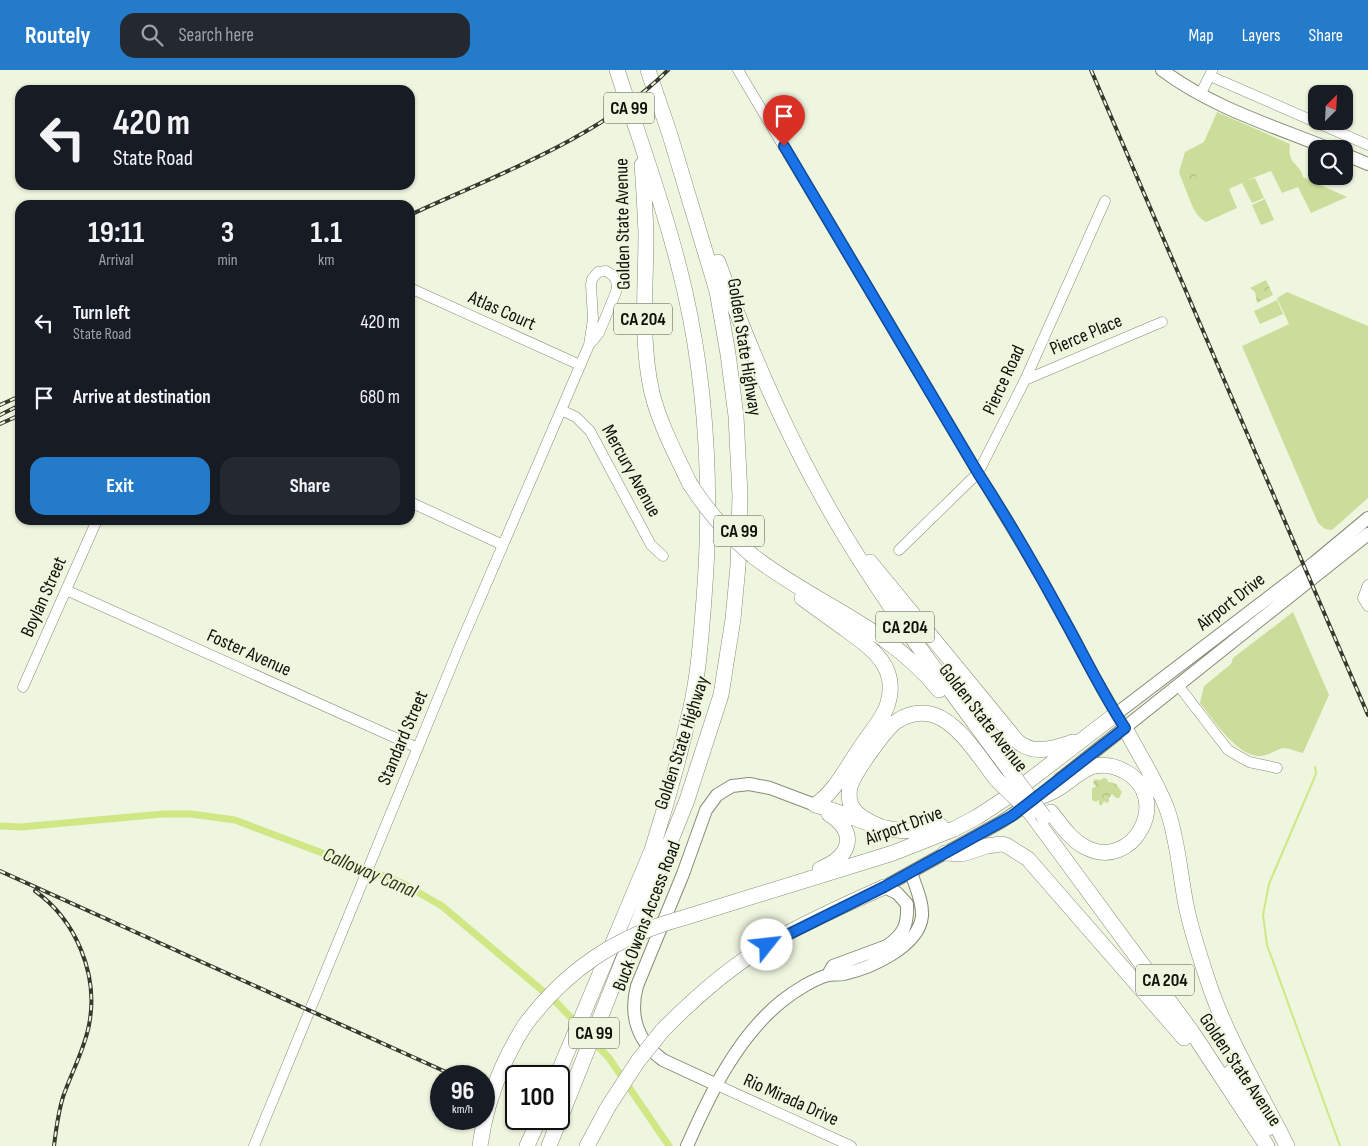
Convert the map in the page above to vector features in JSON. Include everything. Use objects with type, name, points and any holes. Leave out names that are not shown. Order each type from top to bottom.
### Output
[{"type":"highway","name":"Golden State Highway","points":[[549,1146],[632,918],[665,811],[691,706],[701,645],[708,539],[707,446],[702,387],[693,332],[674,246],[663,208],[617,70]]},
{"type":"highway","name":"Golden State Highway","points":[[562,1065],[687,800],[721,695],[733,619],[738,566],[740,495],[738,448],[728,354],[717,291],[670,135],[648,70]]},
{"type":"highway","name":"Golden State Avenue","points":[[670,135],[733,304],[770,392],[805,465],[844,535],[876,586],[945,683],[1006,776]]},
{"type":"highway","name":"Golden State Avenue","points":[[641,146],[646,233],[643,317],[646,360],[652,393],[662,426],[690,484],[708,510],[736,541],[753,556],[783,577],[871,629],[906,655],[926,675],[1006,776],[1039,813],[1188,1012],[1255,1106],[1280,1146]]},
{"type":"highway","points":[[844,535],[881,575],[1017,742],[1032,750],[1041,750],[1082,739]]},
{"type":"highway","points":[[753,556],[774,578],[874,650],[882,660],[888,676],[890,690],[884,711],[833,788],[815,805]]},
{"type":"highway","points":[[889,830],[869,821],[854,810],[850,799],[850,787],[885,733],[895,722],[908,716],[929,714],[943,719],[950,723],[964,739],[1006,776]]},
{"type":"highway","name":"Airport Drive","points":[[480,1146],[487,1106],[508,1053],[525,1025],[560,984],[592,959],[641,932],[893,853],[954,829],[976,818],[1016,791],[1116,714]]},
{"type":"highway","points":[[1125,728],[1162,796],[1168,812],[1192,928],[1207,980],[1229,1033],[1287,1146]]},
{"type":"highway","points":[[1095,766],[1110,766],[1133,776],[1145,795],[1147,809],[1145,822],[1134,839],[1117,850],[1103,852],[1080,844],[1039,813],[1058,790],[1089,768],[1095,766]]},
{"type":"highway","points":[[815,805],[871,826],[906,831],[924,830],[986,810]]},
{"type":"highway","points":[[764,892],[829,865],[846,848],[849,837],[844,827],[836,818],[815,805]]},
{"type":"highway","name":"Golden State Avenue","points":[[1039,813],[1192,1032],[1267,1146]]},
{"type":"highway","points":[[945,853],[962,854],[987,846],[1001,844],[1006,845],[1028,859],[1159,1007],[1238,1100]]},
{"type":"highway","name":"Airport Drive","points":[[587,1146],[608,1107],[630,1073],[662,1031],[701,992],[751,955],[789,932],[884,887]]},
{"type":"highway","points":[[528,1146],[535,1130]]},
{"type":"main road","points":[[1162,70],[1200,95],[1308,140]]},
{"type":"main road","points":[[1353,158],[1368,164]]},
{"type":"main road","name":"Airport Drive","points":[[1116,714],[1299,574],[1368,518]]},
{"type":"main road","name":"Airport Drive","points":[[884,887],[1012,816],[1039,813],[1125,728],[1368,534]]},
{"type":"main road","name":"Buck Owens Access Road","points":[[717,1085],[663,1060],[640,1037],[636,1027],[633,1007],[636,986],[683,874],[706,810],[717,795],[732,786],[750,784],[770,788],[815,805]]},
{"type":"main road","points":[[688,1145],[717,1085],[740,1047],[764,1017],[797,990],[828,975],[843,974],[870,965],[899,949],[913,938],[920,924],[922,907],[910,872]]},
{"type":"main road","points":[[828,975],[833,966],[887,946],[905,928],[908,920],[907,904],[897,893],[884,887]]},
{"type":"street","points":[[738,70],[1006,517],[1045,584],[1086,663],[1125,728]]},
{"type":"street","points":[[1200,95],[1212,73],[1368,144]]},
{"type":"street","name":"Pierce Road","points":[[899,550],[978,473],[1025,380],[1105,201]]},
{"type":"street","name":"Standard Street","points":[[254,1146],[374,852],[589,345],[593,319],[592,279],[598,272],[606,271],[616,280],[616,292],[599,333],[589,345]]},
{"type":"street","name":"Atlas Court","points":[[415,290],[580,365]]},
{"type":"street","name":"Pierce Place","points":[[1025,380],[1162,322]]},
{"type":"street","name":"Mercury Avenue","points":[[561,410],[576,417],[590,431],[651,545],[663,556]]},
{"type":"street","points":[[415,504],[503,545]]},
{"type":"street","name":"Boylan Street","points":[[23,687],[94,525]]},
{"type":"street","points":[[1367,605],[1364,598],[1368,585]]},
{"type":"street","name":"Foster Avenue","points":[[66,590],[418,748]]},
{"type":"street","points":[[1178,685],[1228,750],[1249,762],[1276,768]]},
{"type":"street","name":"Rio Mirada Drive","points":[[717,1085],[850,1146]]},
{"type":"green space","points":[[1217,112],[1290,144],[1290,156],[1303,177],[1308,179],[1308,185],[1321,185],[1347,197],[1311,213],[1298,187],[1282,193],[1271,171],[1247,180],[1255,178],[1264,198],[1252,203],[1242,183],[1229,189],[1237,208],[1206,222],[1195,212],[1185,188],[1198,182],[1192,167],[1179,172],[1185,152],[1204,142]]},
{"type":"green space","points":[[1192,166],[1199,182],[1185,188],[1179,172]]},
{"type":"green space","points":[[1265,199],[1274,220],[1261,225],[1252,205]]},
{"type":"green space","points":[[1266,280],[1273,295],[1257,303],[1255,292],[1250,288]]},
{"type":"green space","points":[[1287,292],[1368,326],[1368,498],[1332,530],[1325,529],[1318,523],[1242,346],[1289,324],[1277,298]]},
{"type":"green space","points":[[1277,300],[1283,314],[1260,324],[1254,311]]},
{"type":"green space","points":[[1293,612],[1329,695],[1303,753],[1284,748],[1264,756],[1252,755],[1244,751],[1227,736],[1200,703],[1204,686],[1231,664],[1233,658]]},
{"type":"green space","points":[[1104,778],[1108,782],[1115,783],[1122,792],[1119,798],[1112,794],[1109,802],[1106,803],[1104,801],[1102,805],[1099,805],[1099,800],[1096,802],[1092,800],[1092,788],[1096,787],[1093,782],[1095,779],[1100,780]]},
{"type":"waterway","points":[[1315,767],[1316,774],[1269,884],[1263,915],[1267,945],[1340,1146]]},
{"type":"waterway","name":"Calloway Canal","points":[[0,826],[21,827],[163,814],[191,814],[235,820],[402,883],[442,906],[557,1003],[609,1058],[669,1146]]},
{"type":"railway","points":[[415,213],[546,153],[579,135],[611,116],[641,94],[668,70]]},
{"type":"railway","points":[[1091,70],[1368,715]]},
{"type":"railway","points":[[0,405],[15,398]]},
{"type":"railway","points":[[0,415],[15,408]]},
{"type":"railway","points":[[0,424],[15,417]]},
{"type":"railway","points":[[0,871],[431,1065]]},
{"type":"railway","points":[[35,891],[50,903],[73,933],[81,950],[91,987],[89,1025],[84,1044],[63,1097],[58,1115],[54,1146]]},
{"type":"route","points":[[767,945],[789,932],[884,887],[1012,816],[1125,728],[1086,663],[1045,584],[1006,517],[784,146]]}]
